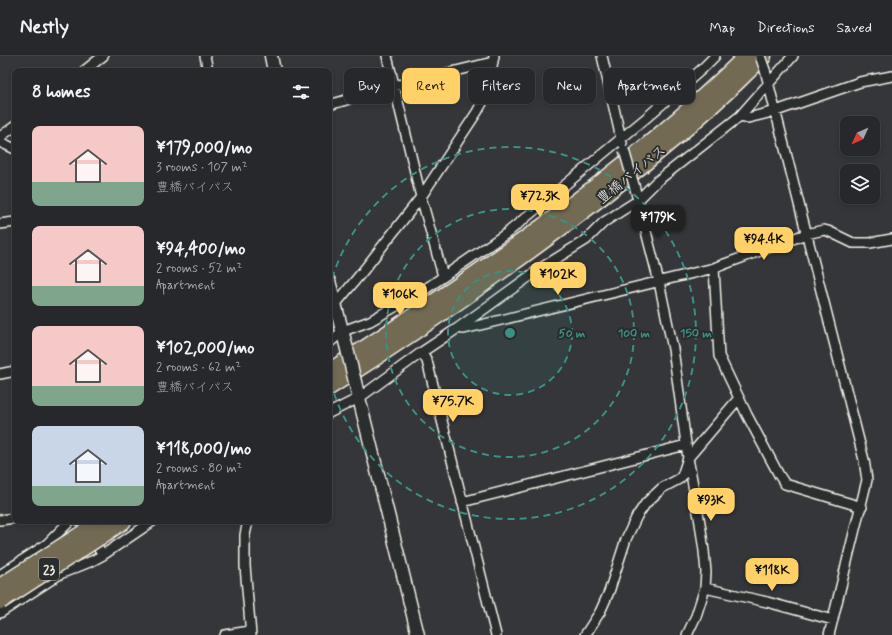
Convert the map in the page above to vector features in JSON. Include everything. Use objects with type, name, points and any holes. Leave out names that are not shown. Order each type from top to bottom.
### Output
[{"type":"highway","name":"豊橋バイパス","points":[[332,370],[474,276],[560,214],[639,153],[693,107],[746,56]]},
{"type":"highway","name":"豊橋バイパス","points":[[332,385],[468,294],[565,225],[607,193],[763,61]]},
{"type":"highway","name":"23","points":[[0,587],[93,526],[105,524]]},
{"type":"highway","name":"23","points":[[0,602],[93,526]]},
{"type":"street","points":[[88,68],[103,56]]},
{"type":"street","points":[[204,56],[207,68]]},
{"type":"street","points":[[271,56],[273,68]]},
{"type":"street","points":[[387,56],[390,68]]},
{"type":"street","points":[[602,56],[620,138],[634,185],[659,282],[674,349],[686,445],[700,523],[706,572],[705,588],[696,616],[687,635]]},
{"type":"street","points":[[332,340],[343,331],[370,320],[421,292],[506,233],[690,80],[715,56]]},
{"type":"street","points":[[332,412],[359,398],[541,268],[586,240],[604,222],[637,201],[656,182],[740,116],[794,56]]},
{"type":"street","points":[[418,635],[343,331],[332,306],[363,271],[421,197],[477,112],[486,96],[494,59],[394,86],[421,197],[443,276]]},
{"type":"street","points":[[763,61],[868,480],[829,635]]},
{"type":"street","points":[[740,116],[748,118],[776,111],[860,82],[892,76]]},
{"type":"street","points":[[332,104],[344,101]]},
{"type":"street","points":[[0,137],[12,128]]},
{"type":"street","points":[[0,142],[12,148]]},
{"type":"street","points":[[0,224],[12,222]]},
{"type":"street","points":[[458,328],[464,330],[714,268],[806,234],[824,230],[853,243],[860,244],[892,239]]},
{"type":"street","points":[[714,268],[719,356],[779,475],[785,484],[862,507]]},
{"type":"street","points":[[422,352],[427,361],[496,635]]},
{"type":"street","points":[[0,374],[12,372]]},
{"type":"street","points":[[584,635],[600,612],[606,599],[626,539],[646,503],[662,488],[682,476],[688,458],[739,398]]},
{"type":"street","points":[[462,502],[686,445]]},
{"type":"street","points":[[0,520],[12,518]]},
{"type":"street","points":[[0,575],[47,544],[67,524]]},
{"type":"street","points":[[0,613],[60,574],[82,566],[103,555],[149,524]]},
{"type":"street","points":[[225,635],[251,633],[246,566],[245,535],[247,524]]},
{"type":"street","points":[[93,526],[103,555]]},
{"type":"street","points":[[705,588],[767,602],[833,620]]}]
